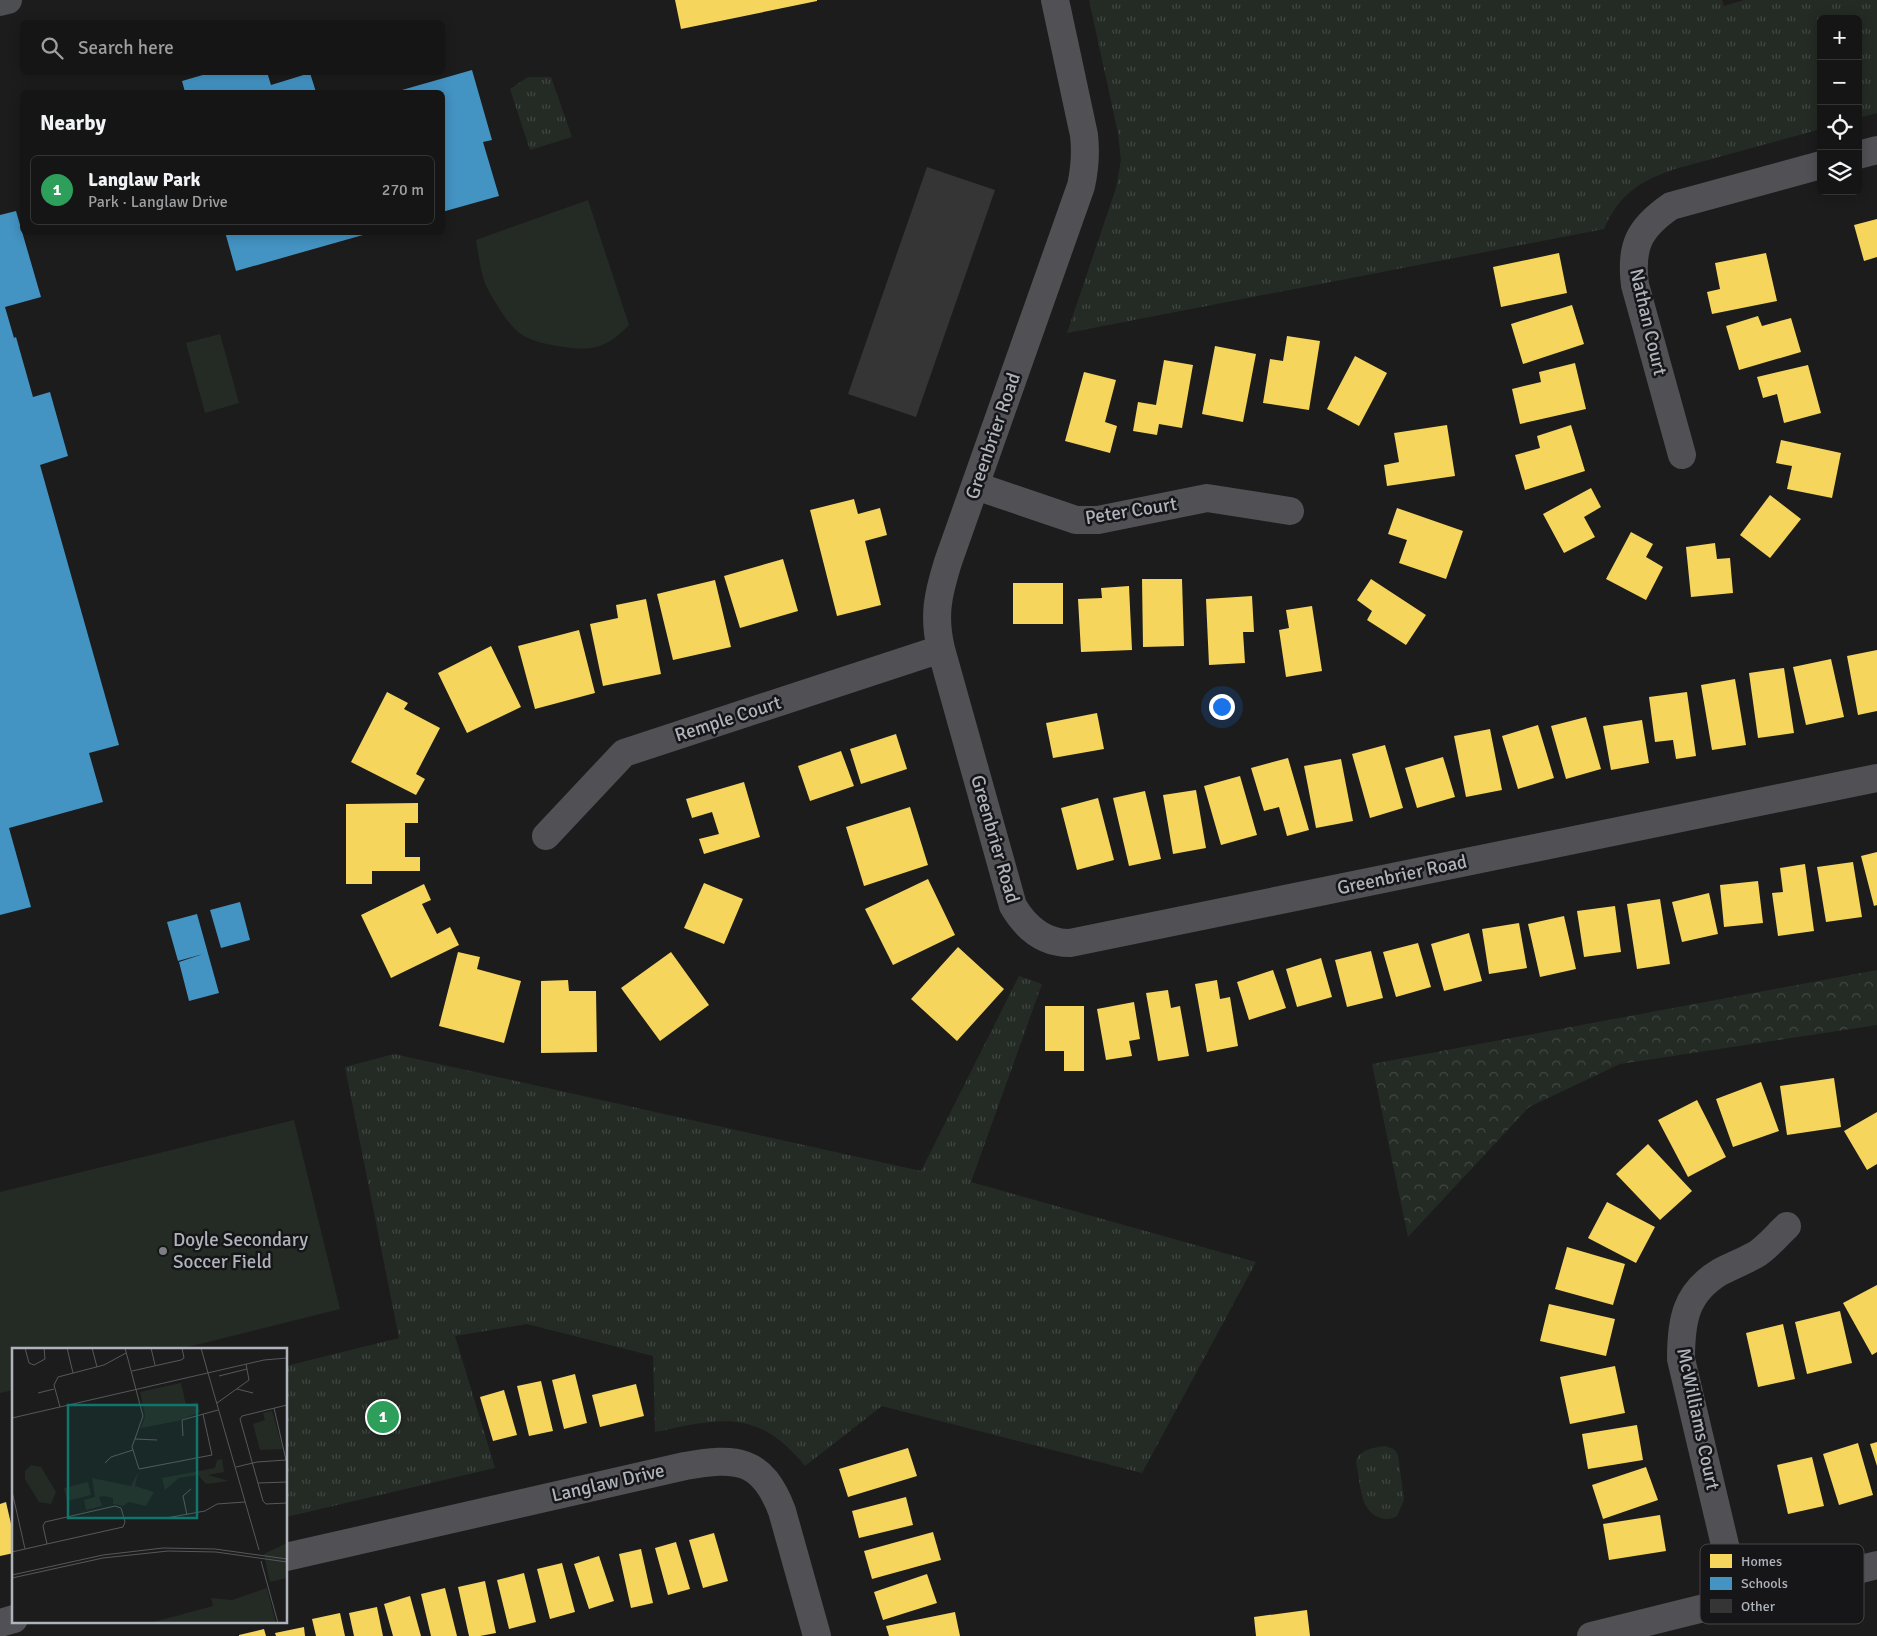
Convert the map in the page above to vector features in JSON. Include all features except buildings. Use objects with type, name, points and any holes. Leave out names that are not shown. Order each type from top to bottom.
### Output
[{"type":"main road","points":[[0,2],[8,0]]},
{"type":"street","name":"Greenbrier Road","points":[[1054,0],[1084,135],[1085,166],[1081,186],[940,588],[936,612],[936,631],[1013,906],[1021,920],[1044,937],[1056,943],[1080,941],[1877,778]]},
{"type":"street","points":[[1862,154],[1877,150]]},
{"type":"street","name":"Nathan Court","points":[[1682,455],[1635,285],[1632,265],[1636,246],[1643,231],[1655,217],[1671,206],[1817,166]]},
{"type":"street","name":"Peter Court","points":[[976,486],[1076,520],[1098,520],[1208,498],[1290,511]]},
{"type":"street","name":"Remple Court","points":[[546,836],[624,753],[941,649]]},
{"type":"street","name":"McWilliams Court","points":[[1726,1544],[1681,1359],[1681,1330],[1688,1306],[1699,1287],[1720,1273],[1757,1254],[1787,1226]]},
{"type":"street","name":"Langlaw Drive","points":[[288,1557],[685,1466],[710,1461],[735,1462],[761,1474],[776,1496],[782,1511],[817,1636]]},
{"type":"street","points":[[1864,1568],[1877,1565]]},
{"type":"street","points":[[1592,1636],[1700,1609]]},
{"type":"green space","points":[[1089,0],[1722,0],[1724,6],[1744,0],[1877,0],[1877,113],[1862,117],[1862,15],[1817,15],[1817,130],[1675,169],[1651,179],[1632,190],[1624,198],[1616,207],[1604,229],[1067,333],[1116,188],[1121,160],[1118,133]]},
{"type":"green space","points":[[528,77],[551,77],[572,137],[530,150],[510,89]]},
{"type":"green space","points":[[588,200],[629,325],[608,343],[593,348],[584,349],[559,346],[529,338],[518,332],[509,323],[488,290],[482,275],[476,240]]},
{"type":"green space","points":[[220,334],[239,403],[205,413],[186,343]]},
{"type":"green space","points":[[1877,970],[1877,1025],[1620,1064],[1529,1107],[1408,1237],[1372,1064]]},
{"type":"green space","points":[[1019,976],[1042,984],[971,1182],[1256,1262],[1142,1473],[882,1406],[805,1466],[788,1447],[771,1434],[754,1426],[737,1422],[699,1423],[655,1432],[653,1356],[527,1324],[455,1336],[495,1468],[288,1517],[288,1366],[399,1338],[345,1067],[394,1054],[921,1171]]},
{"type":"green space","name":"Doyle Secondary Soccer Field","points":[[294,1120],[340,1309],[184,1348],[12,1348],[12,1390],[0,1393],[0,1192]]},
{"type":"green space","points":[[1385,1446],[1394,1449],[1398,1455],[1404,1500],[1397,1516],[1389,1519],[1376,1516],[1366,1506],[1361,1491],[1356,1462],[1363,1452]]},
{"type":"place","name":"Doyle Secondary Soccer Field","points":[[163,1251]]},
{"type":"place","name":"Langlaw Park","points":[[383,1417]]}]
